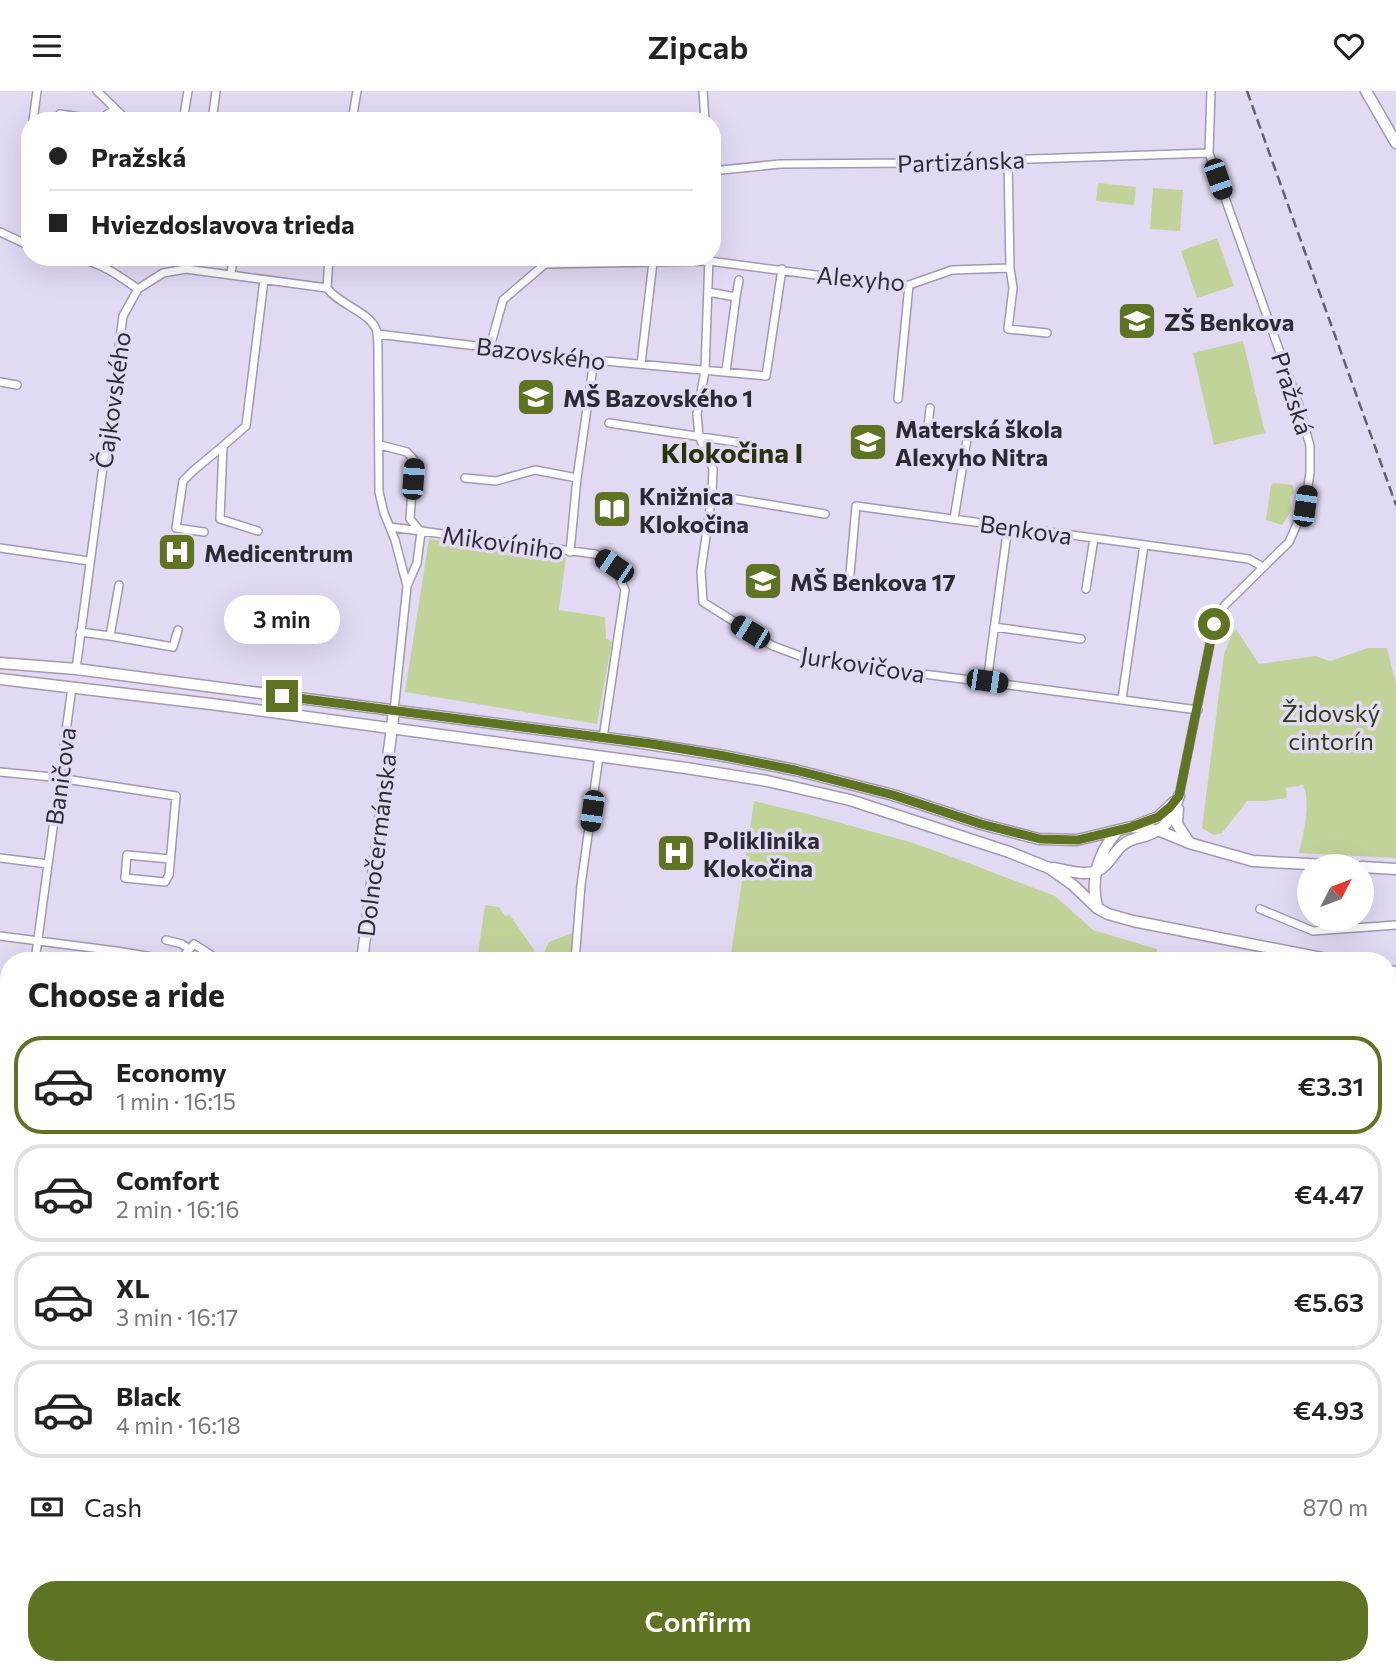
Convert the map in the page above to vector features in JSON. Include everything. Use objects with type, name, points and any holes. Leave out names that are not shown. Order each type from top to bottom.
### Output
[{"type":"street","points":[[34,112],[37,91]]},
{"type":"street","points":[[97,91],[118,112]]},
{"type":"street","points":[[184,112],[188,91]]},
{"type":"street","points":[[213,112],[216,91]]},
{"type":"street","points":[[354,112],[357,91]]},
{"type":"street","points":[[703,91],[704,112]]},
{"type":"street","name":"Pražská","points":[[1179,796],[1214,624],[1225,605],[1290,542],[1305,506],[1310,473],[1310,446],[1299,406],[1209,153],[1211,91]]},
{"type":"street","points":[[1366,91],[1396,143]]},
{"type":"street","points":[[111,112],[115,109]]},
{"type":"street","name":"Partizánska","points":[[721,170],[780,164],[911,163],[1209,153]]},
{"type":"street","points":[[1008,159],[1010,268],[1013,288],[1008,329],[1047,333]]},
{"type":"street","points":[[0,232],[21,242]]},
{"type":"street","name":"Alexyho","points":[[721,261],[900,286],[952,270],[1010,268]]},
{"type":"street","points":[[102,266],[138,289],[163,273],[186,269],[327,288],[338,300],[368,318],[377,334]]},
{"type":"street","points":[[231,275],[232,266]]},
{"type":"street","points":[[327,288],[328,266]]},
{"type":"street","name":"Alexyho","points":[[490,347],[503,300],[543,266]]},
{"type":"street","points":[[641,364],[653,266]]},
{"type":"street","name":"Jurkovičova","points":[[709,266],[705,371],[697,414],[699,436],[713,469],[701,571],[704,602],[773,646],[811,660],[987,681],[1198,711]]},
{"type":"street","name":"Bazovského","points":[[377,334],[766,376],[782,269]]},
{"type":"street","points":[[204,532],[176,528],[183,481],[246,426],[264,280]]},
{"type":"street","points":[[726,371],[738,280]]},
{"type":"street","points":[[898,399],[909,285]]},
{"type":"street","name":"Čajkovského","points":[[76,669],[123,316],[138,289]]},
{"type":"street","points":[[708,292],[736,297]]},
{"type":"street","name":"Mikovíniho","points":[[377,334],[379,492],[407,586]]},
{"type":"street","points":[[570,552],[577,478],[594,359]]},
{"type":"street","points":[[0,382],[17,385]]},
{"type":"street","points":[[930,408],[928,427],[968,433],[954,519]]},
{"type":"street","points":[[609,422],[742,443]]},
{"type":"street","name":"Mikovíniho","points":[[380,445],[407,452],[414,460],[411,519],[421,532],[417,563],[407,586],[394,711]]},
{"type":"street","points":[[223,446],[220,519],[258,531]]},
{"type":"street","points":[[465,478],[496,481],[535,470],[577,478]]},
{"type":"street","points":[[712,495],[825,514]]},
{"type":"street","name":"Benkova","points":[[850,574],[856,506],[1249,559],[1263,567]]},
{"type":"street","points":[[987,681],[1008,526]]},
{"type":"street","name":"Mikovíniho","points":[[390,527],[595,554],[614,566],[625,590],[603,738]]},
{"type":"street","points":[[1086,589],[1094,538]]},
{"type":"street","points":[[1122,699],[1144,545]]},
{"type":"street","points":[[0,548],[89,561]]},
{"type":"street","points":[[110,636],[119,585]]},
{"type":"street","points":[[994,627],[1082,639]]},
{"type":"street","points":[[80,632],[173,647],[178,630]]},
{"type":"street","points":[[0,663],[76,669],[221,687],[674,747],[795,770],[893,795],[981,824],[1040,839],[1077,840],[1131,827],[1158,817],[1179,796]]},
{"type":"street","points":[[72,687],[76,669]]},
{"type":"street","points":[[0,679],[219,705],[744,777],[850,800],[1009,852],[1049,868],[1108,914],[1133,922],[1290,952]]},
{"type":"street","name":"Baničova","points":[[36,952],[72,687]]},
{"type":"street","points":[[219,705],[221,687]]},
{"type":"street","name":"Dolnočermánska","points":[[363,952],[394,711]]},
{"type":"street","points":[[576,952],[581,885],[603,738]]},
{"type":"street","points":[[0,772],[176,796],[169,875],[165,882],[125,878],[127,855],[170,859]]},
{"type":"street","points":[[1049,868],[1096,871],[1127,842],[1160,831],[1170,819],[1179,796]]},
{"type":"street","points":[[1179,796],[1177,824],[1189,843]]},
{"type":"street","points":[[1131,827],[1160,831],[1189,843],[1253,861],[1297,863]]},
{"type":"street","points":[[1097,908],[1093,892],[1096,871],[1108,843],[1118,831]]},
{"type":"street","points":[[0,857],[48,864]]},
{"type":"street","points":[[1374,868],[1396,869]]},
{"type":"street","points":[[1260,909],[1313,932],[1396,925]]},
{"type":"street","points":[[0,936],[122,952]]},
{"type":"street","points":[[166,940],[182,944],[189,949]]},
{"type":"street","points":[[186,952],[194,944],[206,952]]},
{"type":"green space","points":[[1098,183],[1136,187],[1134,205],[1096,201]]},
{"type":"green space","points":[[1153,188],[1183,190],[1180,231],[1150,229]]},
{"type":"green space","points":[[1217,238],[1234,286],[1197,298],[1181,251]]},
{"type":"green space","points":[[1243,341],[1265,433],[1214,445],[1193,353]]},
{"type":"green space","points":[[1271,485],[1293,485],[1291,511],[1282,525],[1266,520]]},
{"type":"green space","points":[[429,539],[566,557],[559,610],[605,617],[606,639],[612,641],[597,724],[405,692]]},
{"type":"green space","name":"Židovský cintorín","points":[[1236,629],[1259,664],[1316,656],[1330,661],[1368,648],[1387,648],[1396,685],[1396,858],[1374,857],[1374,854],[1299,853],[1307,809],[1303,785],[1286,788],[1287,798],[1247,801],[1222,833],[1214,835],[1202,828],[1224,654]]},
{"type":"green space","points":[[754,801],[910,842],[947,855],[1055,896],[1093,930],[1157,949],[1156,952],[731,952]]},
{"type":"green space","points":[[485,905],[499,907],[506,917],[509,914],[534,950],[534,952],[478,952]]},
{"type":"green space","points":[[572,933],[571,952],[545,952],[549,942]]},
{"type":"railway","points":[[1247,91],[1396,505]]},
{"type":"place","name":"ZŠ Benkova","points":[[1137,321]]},
{"type":"place","name":"MŠ Bazovského 1","points":[[536,397]]},
{"type":"place","name":"Materská škola Alexyho Nitra","points":[[868,442]]},
{"type":"place","name":"Knižnica Klokočina","points":[[612,509]]},
{"type":"place","name":"Medicentrum","points":[[177,552]]},
{"type":"place","name":"MŠ Benkova 17","points":[[763,581]]},
{"type":"place","name":"Poliklinika Klokočina","points":[[676,853]]},
{"type":"district","name":"Klokočina I","points":[[732,452]]},
{"type":"route","points":[[282,696],[719,755],[795,770],[893,795],[981,824],[1040,839],[1077,840],[1131,827],[1158,817],[1179,796],[1214,624]]}]
